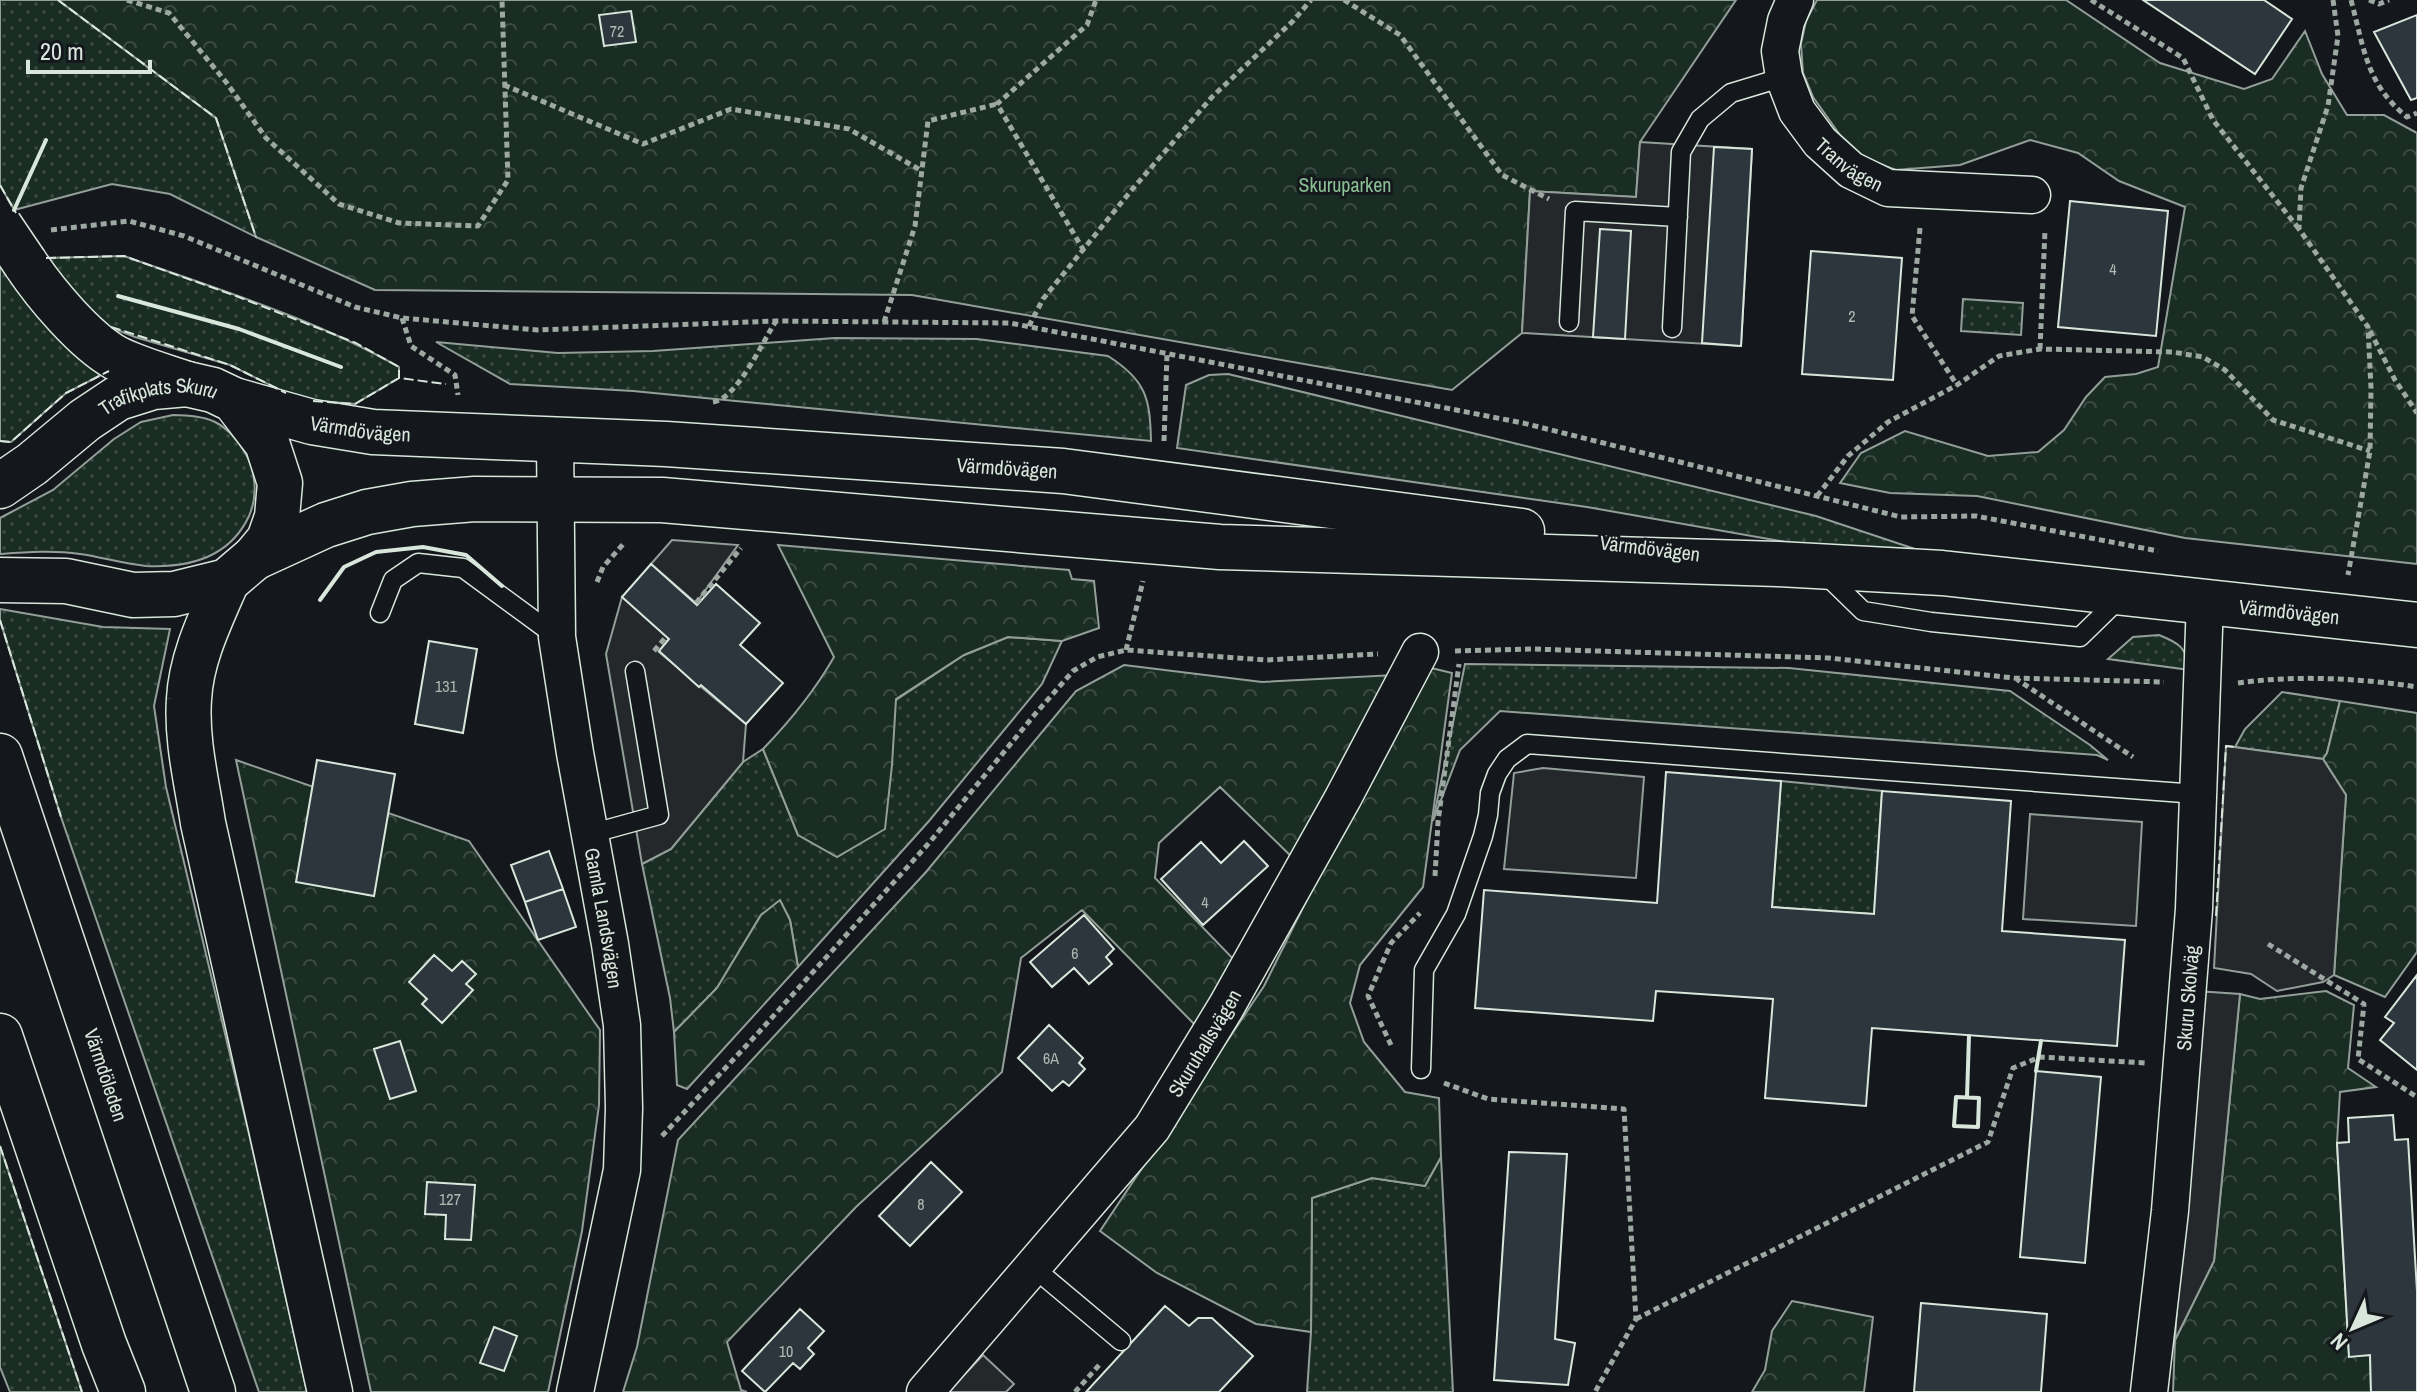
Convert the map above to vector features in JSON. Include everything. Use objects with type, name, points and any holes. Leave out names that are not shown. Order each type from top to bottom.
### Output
[{"type":"main road","points":[[0,226],[35,248],[52,300],[81,329],[115,357],[187,384]]},
{"type":"main road","name":"Trafikplats Skuru","points":[[0,486],[118,398],[153,387],[187,384],[213,390],[234,400],[267,443],[280,483],[277,517],[269,540],[241,569],[207,628],[189,698],[190,740],[203,823],[330,1392]]},
{"type":"main road","name":"Värmdövägen","points":[[234,400],[339,428],[373,432],[666,444],[1063,471],[1798,565]]},
{"type":"main road","name":"Värmdövägen","points":[[241,569],[326,525],[367,512],[428,502],[475,499],[662,500],[1220,547],[1798,565],[1942,573],[2417,625]]},
{"type":"main road","points":[[0,580],[66,581],[133,595],[174,594],[241,569]]},
{"type":"main road","name":"Värmdöleden","points":[[0,756],[213,1392]]},
{"type":"main road","points":[[0,1036],[123,1392]]},
{"type":"street","name":"Tranvägen","points":[[1795,0],[1786,21],[1780,51],[1784,77],[1797,111],[1820,142],[1851,170],[1888,188],[2032,195]]},
{"type":"street","name":"Gamla Landsvägen","points":[[555,440],[557,637],[622,1025],[624,1108],[622,1170],[575,1392]]},
{"type":"street","name":"Skuru Skolväg","points":[[2149,1392],[2170,1211],[2194,909],[2205,601]]},
{"type":"street","name":"Skuruhallsvägen","points":[[925,1392],[1152,1128],[1226,1007],[1343,798],[1420,652]]},
{"type":"lane","points":[[1672,328],[1681,152],[1700,119],[1731,93],[1784,77]]},
{"type":"lane","points":[[1569,322],[1575,211],[1678,217]]},
{"type":"lane","points":[[380,613],[393,580],[418,563],[463,568],[557,637]]},
{"type":"lane","points":[[590,834],[659,815],[635,671]]},
{"type":"lane","points":[[1421,1069],[1424,970],[1456,914],[1483,836],[1490,793],[1497,774],[1507,759],[1527,744],[2198,781]]},
{"type":"lane","points":[[1034,1268],[1121,1341]]},
{"type":"path","points":[[127,0],[169,13],[226,82],[266,138],[339,204],[399,223],[478,226],[508,180],[502,0]]},
{"type":"path","points":[[884,322],[915,226],[928,121],[997,104],[1087,25],[1096,0]]},
{"type":"path","points":[[1029,326],[1043,299],[1212,97],[1293,21],[1311,0]]},
{"type":"path","points":[[1344,0],[1400,35],[1502,175],[1575,211]]},
{"type":"path","points":[[2091,0],[2183,58],[2213,120],[2299,229],[2368,327],[2395,380],[2417,413]]},
{"type":"path","points":[[2299,229],[2301,188],[2328,106],[2338,36],[2333,0]]},
{"type":"path","points":[[2351,0],[2372,77],[2394,107],[2407,117],[2417,113]]},
{"type":"path","points":[[2369,0],[2379,4],[2389,0]]},
{"type":"path","points":[[504,85],[643,144],[731,109],[849,129],[922,171]]},
{"type":"path","points":[[997,104],[1084,251]]},
{"type":"path","points":[[1923,190],[1912,316],[1957,385]]},
{"type":"path","points":[[2032,195],[2045,222],[2040,349]]},
{"type":"path","points":[[35,248],[129,221],[184,236],[355,307],[402,318],[538,330],[776,321],[1010,323],[1523,423],[1901,517],[1976,516],[2170,553]]},
{"type":"path","points":[[402,318],[411,346],[455,375],[458,398]]},
{"type":"path","points":[[719,402],[740,380],[776,321]]},
{"type":"path","points":[[2348,575],[2370,451],[2368,327]]},
{"type":"path","points":[[1817,496],[1848,456],[1888,422],[1957,385],[1999,356],[2040,349],[2172,352],[2203,357],[2225,370],[2273,420],[2370,451]]},
{"type":"path","points":[[1164,449],[1167,354]]},
{"type":"path","points":[[696,603],[750,537]]},
{"type":"path","points":[[1126,650],[1145,572]]},
{"type":"path","points":[[2333,574],[2360,577]]},
{"type":"path","points":[[622,1170],[664,1134],[770,1020],[929,843],[1073,671],[1097,657],[1126,650],[1266,660],[1531,649],[1829,658],[2014,678],[2218,686],[2269,679],[2385,682],[2417,687]]},
{"type":"path","points":[[1435,882],[1438,822],[1461,651]]},
{"type":"path","points":[[2014,678],[2139,761],[2198,781]]},
{"type":"path","points":[[1423,908],[1391,943],[1368,996],[1395,1054],[1443,1082],[1488,1099],[1624,1109],[1636,1319],[1595,1392]]},
{"type":"path","points":[[2268,944],[2364,1004],[2358,1059],[2417,1097]]},
{"type":"path","points":[[1636,1319],[1988,1142],[2013,1068],[2040,1057],[2105,1061]]},
{"type":"path","points":[[1075,1392],[1121,1341]]},
{"type":"green space","points":[[0,0],[58,0],[216,118],[256,237],[170,194],[112,184],[14,210],[0,185]]},
{"type":"green space","name":"Skuruparken","points":[[58,0],[1736,0],[1640,142],[1636,197],[1530,191],[1522,333],[1452,390],[912,295],[375,290],[256,237],[216,118]]},
{"type":"green space","points":[[1817,0],[2066,0],[2160,63],[2244,89],[2272,79],[2305,31],[2322,74],[2347,115],[2384,115],[2417,133],[2417,564],[2185,538],[1977,496],[1890,493],[1840,483],[1861,453],[1905,431],[1988,456],[2038,452],[2064,430],[2086,397],[2105,377],[2136,374],[2158,367],[2185,207],[2119,181],[2078,153],[2030,140],[1960,165],[1896,170],[1864,158],[1840,135],[1813,97],[1803,73],[1801,44],[1806,21]]},
{"type":"green space","points":[[124,256],[333,334],[399,367],[399,378],[355,404],[298,399],[230,365],[135,337],[94,321],[46,258]]},
{"type":"green space","points":[[4,268],[26,302],[67,341],[113,369],[66,393],[11,442],[0,441],[0,269]]},
{"type":"green space","points":[[1963,299],[2023,303],[2021,335],[1961,331]]},
{"type":"green space","points":[[835,338],[977,339],[1108,356],[1131,373],[1143,391],[1149,413],[1151,441],[633,391],[510,384],[436,342],[558,353],[653,351]]},
{"type":"green space","points":[[1228,374],[1816,516],[1915,549],[1803,545],[1587,507],[1177,448],[1186,385],[1209,375]]},
{"type":"green space","points":[[173,415],[206,418],[223,426],[248,458],[253,474],[254,500],[249,516],[231,541],[206,557],[162,566],[70,553],[0,554],[0,518],[53,490],[114,439],[141,422]]},
{"type":"green space","points":[[778,545],[1069,570],[1072,579],[1094,581],[1099,628],[1062,641],[1008,637],[964,655],[896,699],[885,829],[837,857],[798,835],[763,749],[802,705],[834,657]]},
{"type":"green space","points":[[0,609],[103,627],[170,629],[154,706],[166,787],[307,1392],[259,1392],[61,817],[0,620]]},
{"type":"green space","points":[[2159,635],[2180,647],[2190,670],[2108,659],[2133,637]]},
{"type":"green space","points":[[1008,637],[1062,641],[1042,684],[929,821],[798,967],[790,920],[780,901],[761,915],[717,988],[674,1032],[670,998],[642,864],[671,849],[743,762],[763,749],[798,835],[896,700],[964,655]]},
{"type":"green space","points":[[1465,664],[1789,668],[2010,691],[2108,760],[2097,755],[1500,711],[1460,750],[1433,821]]},
{"type":"green space","points":[[1124,665],[1262,682],[1394,675],[1294,859],[1220,787],[1159,843],[1155,878],[1243,969],[1200,1030],[1082,910],[1021,958],[1002,1072],[856,1207],[727,1342],[741,1390],[747,1392],[623,1392],[637,1347],[678,1140],[926,872],[1076,691]]},
{"type":"green space","points":[[1423,666],[1452,673],[1423,887],[1360,965],[1350,1003],[1364,1042],[1405,1092],[1439,1098],[1441,1157],[1425,1186],[1372,1178],[1312,1198],[1311,1332],[1256,1324],[1157,1273],[1100,1231],[1264,986]]},
{"type":"green space","points":[[2282,692],[2340,701],[2323,759],[2235,747],[2245,729]]},
{"type":"green space","points":[[2340,701],[2417,713],[2417,952],[2385,997],[2334,975],[2346,795],[2323,759]]},
{"type":"green space","points":[[236,760],[469,841],[600,1030],[599,1105],[582,1231],[548,1392],[371,1392]]},
{"type":"green space","points":[[1781,781],[1882,791],[1874,914],[1772,907]]},
{"type":"green space","points":[[780,900],[790,920],[798,967],[687,1089],[677,1085],[674,1032],[717,988],[761,915]]},
{"type":"green space","points":[[2326,991],[2354,1005],[2348,1068],[2376,1087],[2340,1092],[2337,1143],[2349,1356],[2370,1355],[2371,1392],[2173,1392],[2175,1340],[2214,1261],[2240,994],[2260,999]]},
{"type":"green space","points":[[0,1146],[82,1392],[10,1392],[0,1367]]},
{"type":"green space","points":[[1441,1157],[1453,1392],[1307,1392],[1311,1332],[1312,1198],[1372,1178],[1425,1186]]},
{"type":"green space","points":[[1792,1301],[1873,1317],[1864,1392],[1752,1392],[1765,1370],[1772,1331]]},
{"type":"shaded area","points":[[1640,142],[1752,149],[1741,346],[1522,333],[1530,191],[1636,197]]},
{"type":"shaded area","points":[[672,540],[738,545],[696,603],[651,564]]},
{"type":"shaded area","points":[[622,597],[669,639],[659,652],[746,724],[743,762],[671,849],[642,864],[606,654]]},
{"type":"shaded area","points":[[2226,746],[2323,759],[2346,795],[2334,975],[2323,982],[2277,991],[2251,974],[2214,968]]},
{"type":"shaded area","points":[[1543,768],[1644,777],[1636,878],[1504,869],[1514,773]]},
{"type":"shaded area","points":[[2030,814],[2142,822],[2136,926],[2023,919]]},
{"type":"shaded area","points":[[2196,991],[2240,994],[2214,1261],[2175,1340]]},
{"type":"shaded area","points":[[983,1355],[1014,1384],[1006,1392],[948,1392]]},
{"type":"building","points":[[2143,0],[2264,0],[2292,19],[2255,74]]},
{"type":"building","points":[[631,11],[636,42],[604,46],[599,15]]},
{"type":"building","points":[[2417,15],[2417,98],[2411,100],[2374,32]]},
{"type":"building","points":[[1714,147],[1752,149],[1741,346],[1702,343]]},
{"type":"building","points":[[2070,201],[2168,211],[2156,336],[2058,327]]},
{"type":"building","points":[[1600,229],[1631,231],[1625,339],[1593,337]]},
{"type":"building","points":[[1811,251],[1902,258],[1893,380],[1802,374]]},
{"type":"building","points":[[651,564],[697,605],[716,584],[760,623],[740,645],[783,683],[746,724],[659,651],[669,639],[622,597]]},
{"type":"building","points":[[429,641],[477,649],[463,733],[415,724]]},
{"type":"building","points":[[317,760],[395,774],[374,896],[296,882]]},
{"type":"building","points":[[1666,772],[1781,781],[1772,907],[1874,914],[1882,791],[2011,801],[2002,931],[2125,940],[2117,1046],[1872,1028],[1866,1106],[1765,1098],[1773,999],[1656,991],[1653,1021],[1475,1008],[1484,890],[1657,903]]},
{"type":"building","points":[[1244,841],[1268,866],[1203,925],[1161,879],[1201,842],[1221,863]]},
{"type":"building","points":[[549,851],[563,889],[525,902],[511,865]]},
{"type":"building","points":[[563,889],[576,927],[538,940],[525,902]]},
{"type":"building","points":[[1084,915],[1114,949],[1106,957],[1112,964],[1089,984],[1074,968],[1052,987],[1030,962]]},
{"type":"building","points":[[434,955],[452,971],[462,961],[476,974],[466,984],[473,990],[442,1023],[422,1004],[427,999],[409,982]]},
{"type":"building","points":[[2417,975],[2417,1070],[2380,1040],[2394,1023],[2385,1017]]},
{"type":"building","points":[[1049,1025],[1083,1058],[1079,1063],[1085,1069],[1069,1086],[1063,1081],[1052,1091],[1018,1058]]},
{"type":"building","points":[[400,1041],[416,1091],[390,1099],[374,1049]]},
{"type":"building","points":[[2036,1071],[2101,1077],[2085,1263],[2020,1257]]},
{"type":"building","points":[[2393,1115],[2395,1140],[2408,1139],[2417,1291],[2417,1392],[2371,1392],[2370,1355],[2349,1357],[2337,1143],[2349,1142],[2348,1118]]},
{"type":"building","points":[[1509,1152],[1567,1154],[1555,1339],[1575,1343],[1568,1385],[1494,1380]]},
{"type":"building","points":[[931,1162],[962,1192],[910,1246],[879,1216]]},
{"type":"building","points":[[427,1182],[475,1185],[471,1240],[445,1239],[446,1215],[425,1214]]},
{"type":"building","points":[[1921,1303],[2047,1314],[2041,1392],[1914,1392]]},
{"type":"building","points":[[1165,1306],[1189,1326],[1198,1318],[1212,1318],[1253,1356],[1219,1392],[1086,1392]]},
{"type":"building","points":[[800,1309],[824,1331],[808,1348],[814,1354],[800,1369],[793,1363],[765,1392],[742,1371]]},
{"type":"building","points":[[494,1327],[517,1336],[504,1371],[480,1363]]},
{"type":"fence","points":[[58,0],[216,118],[256,237]]},
{"type":"fence","points":[[0,185],[16,213]]},
{"type":"fence","points":[[46,258],[124,256],[356,343],[399,367],[399,378]]},
{"type":"fence","points":[[111,327],[230,365],[286,393]]},
{"type":"fence","points":[[0,441],[11,442],[66,393],[109,371]]},
{"type":"fence","points":[[313,401],[355,404],[399,378],[446,384]]},
{"type":"fence","points":[[0,620],[61,817]]},
{"type":"fence","points":[[2216,916],[2226,746],[2235,747]]},
{"type":"fence","points":[[0,1146],[82,1392]]},
{"type":"wall","points":[[14,210],[46,140]]},
{"type":"wall","points":[[118,296],[239,329],[341,367]]},
{"type":"wall","points":[[320,600],[344,567],[376,552],[423,547],[466,555],[502,586]]},
{"type":"wall","points":[[1967,1097],[1969,1036]]},
{"type":"wall","points":[[2036,1071],[2041,1041]]},
{"type":"wall","points":[[1956,1097],[1979,1098],[1978,1127],[1954,1126],[1956,1097]]}]
